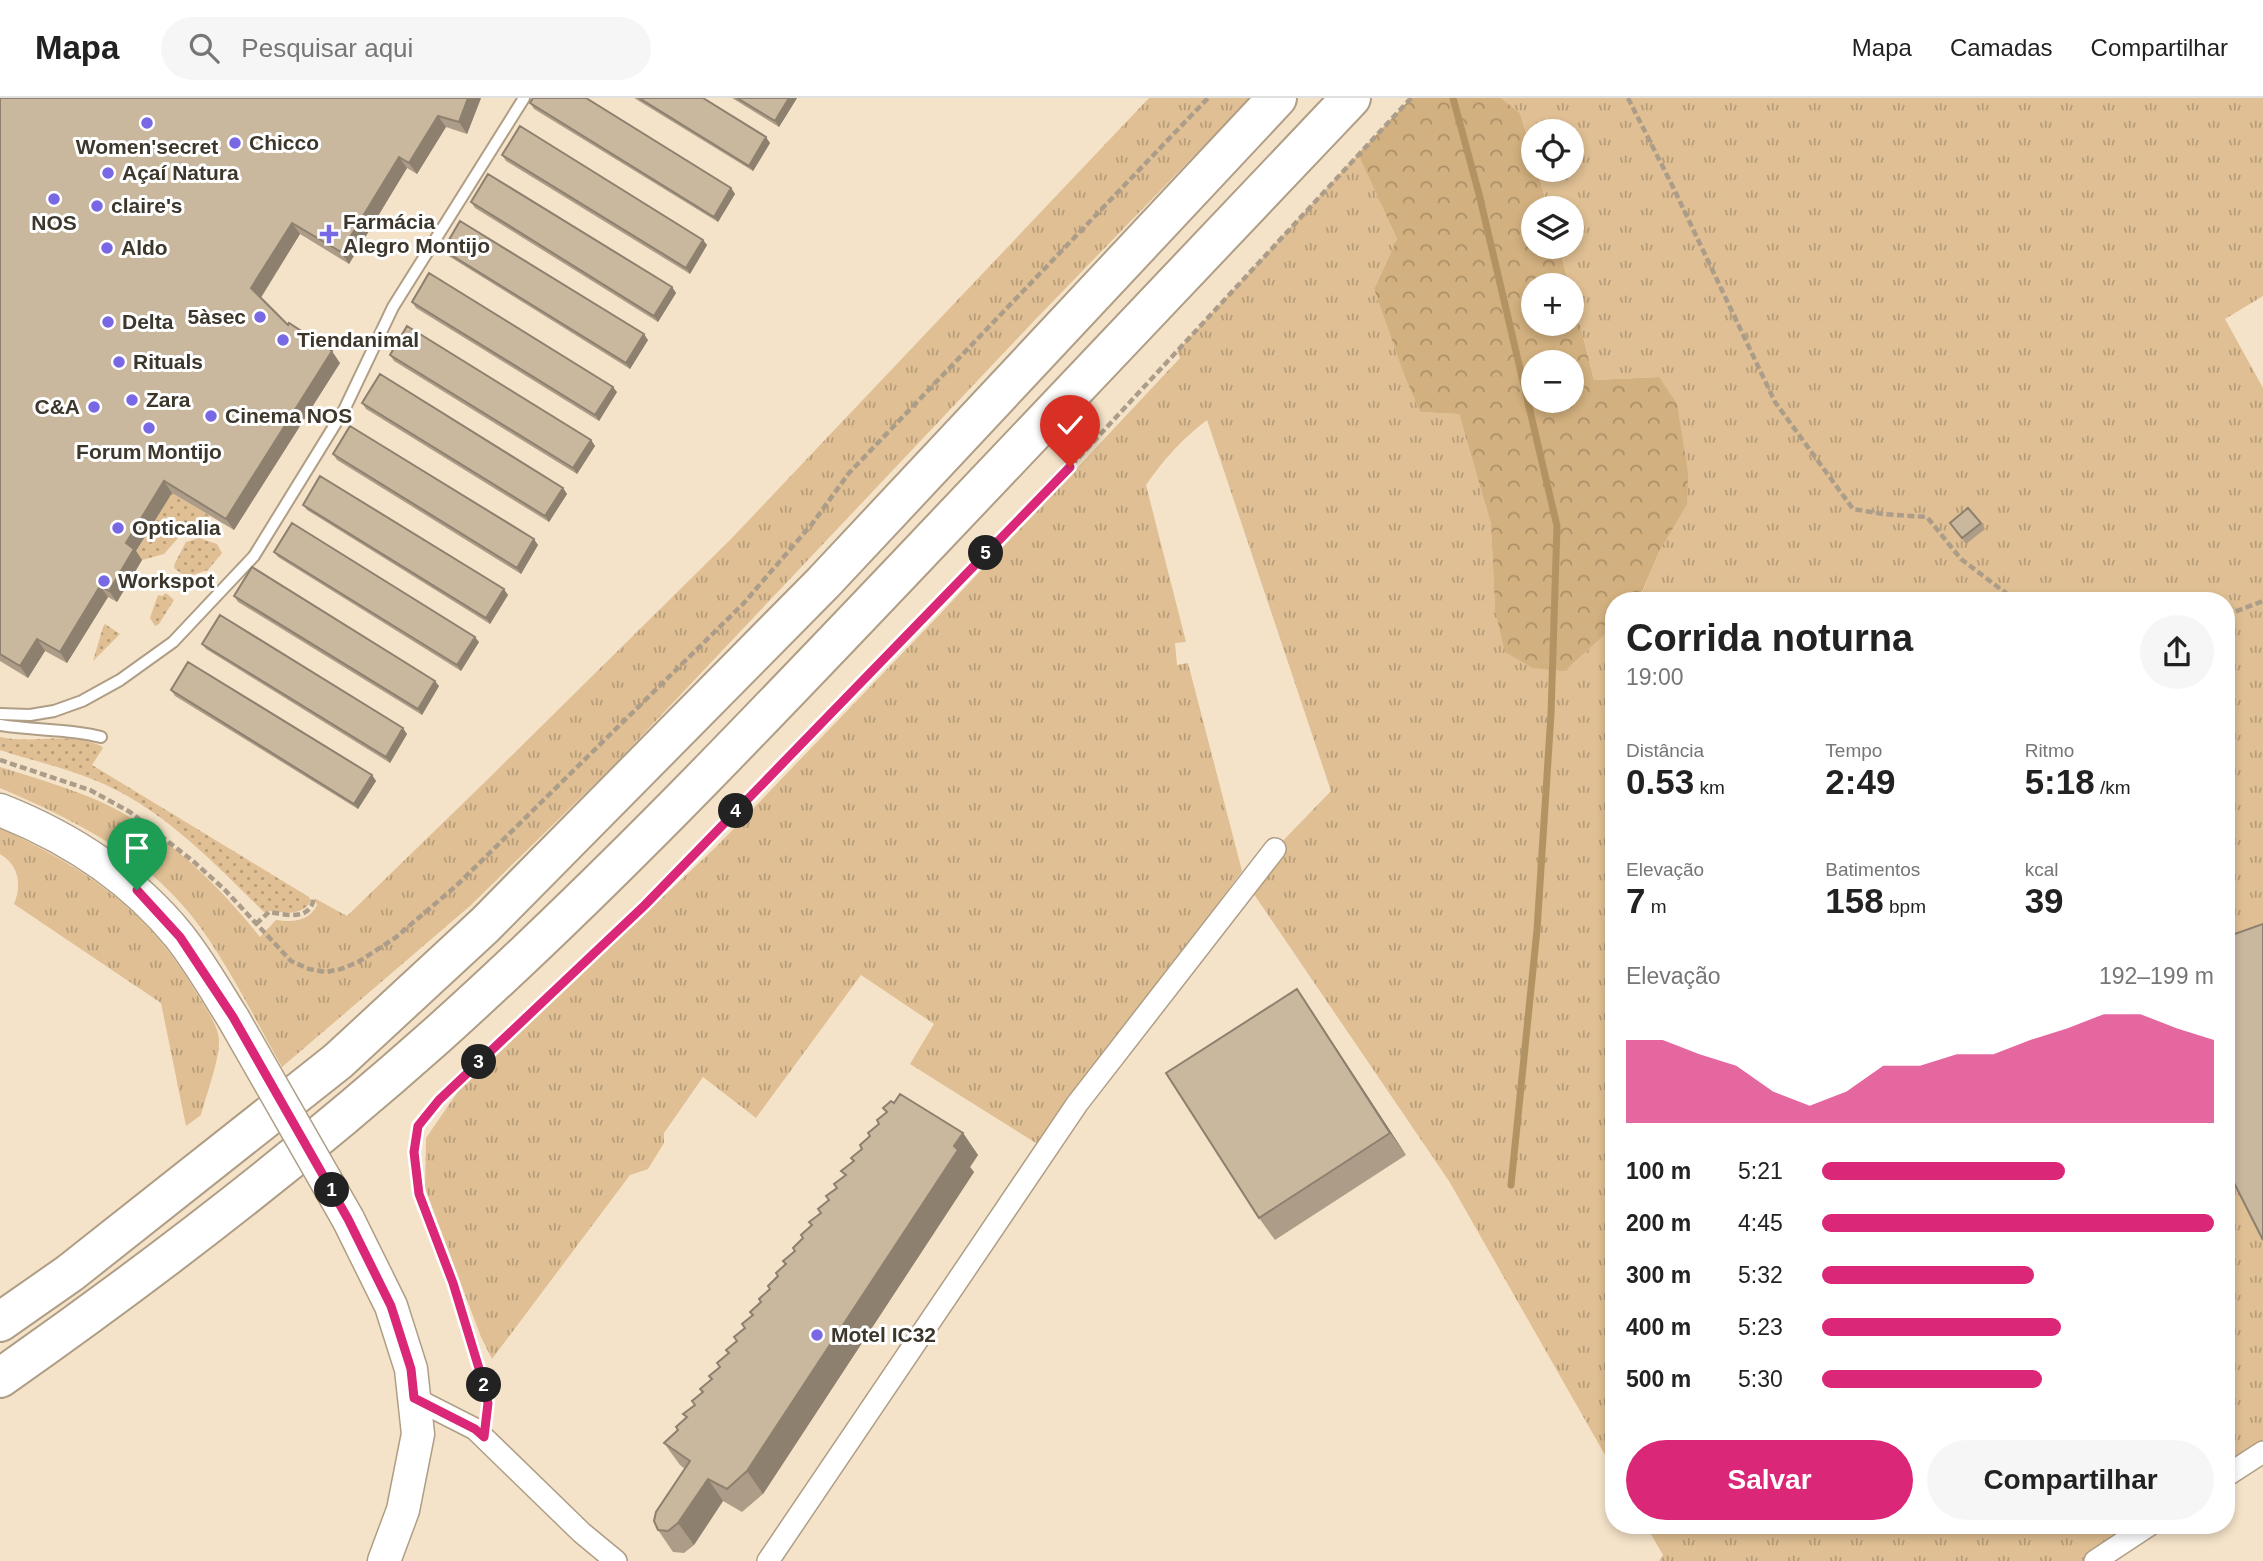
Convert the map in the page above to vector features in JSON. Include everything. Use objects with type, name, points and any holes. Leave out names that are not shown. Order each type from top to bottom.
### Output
[{"type":"highway","points":[[0,1322],[70,1273],[338,1062],[485,925],[823,583],[1277,98]]},
{"type":"highway","points":[[0,1378],[81,1321],[282,1168],[508,971],[662,820],[818,660],[1350,98]]},
{"type":"street","points":[[0,810],[85,851],[137,890],[180,937],[233,1017],[348,1219],[391,1306],[411,1369],[418,1434],[403,1510],[384,1561]]},
{"type":"street","points":[[768,1561],[1077,1104],[1275,849]]},
{"type":"street","points":[[414,1398],[475,1429],[582,1533],[616,1561]]},
{"type":"street","points":[[2235,1470],[2263,1452]]},
{"type":"street","points":[[2095,1561],[2136,1534]]},
{"type":"lane","points":[[0,714],[30,715],[54,711],[82,701],[120,680],[173,642],[254,555],[344,410],[393,307],[524,98]]},
{"type":"lane","points":[[0,726],[76,732],[101,737]]},
{"type":"path","points":[[0,760],[90,790],[130,812],[193,860],[291,961],[309,969],[327,972],[358,962],[376,951],[456,887],[743,604],[811,524],[849,473],[1208,98]]},
{"type":"path","points":[[484,1437],[488,1403],[481,1375],[453,1283],[419,1194],[414,1152],[418,1126],[439,1100],[645,905],[1060,477],[1411,98]]},
{"type":"path","points":[[1628,98],[1775,402],[1853,509],[1927,517],[1961,559],[2004,592]]},
{"type":"path","points":[[2235,612],[2263,601]]},
{"type":"path","points":[[256,925],[269,912],[290,916],[305,913],[314,898]]},
{"type":"green space","points":[[1149,98],[1250,98],[1032,323],[616,763],[470,906],[282,1067],[216,951],[191,915],[171,893],[127,855],[79,825],[0,788],[0,767],[82,794],[134,819],[202,873],[260,937],[276,920],[294,921],[305,918],[317,905],[314,898],[347,916],[731,539]]},
{"type":"green space","points":[[1411,98],[1501,98],[1520,113],[1522,119],[1521,182],[1540,182],[1545,196],[1521,196],[1521,259],[1562,259],[1566,273],[1521,273],[1521,336],[1583,336],[1594,380],[1659,377],[1677,404],[1688,473],[1687,504],[1659,552],[1642,592],[1605,592],[1605,634],[1565,671],[1533,668],[1505,652],[1495,610],[1491,524],[1459,414],[1420,412],[1374,289],[1397,239],[1358,154]]},
{"type":"green space","points":[[1501,98],[2263,98],[2263,296],[2225,319],[2263,388],[2263,945],[2235,956],[2235,592],[1642,592],[1659,552],[1659,377],[1594,380],[1583,336],[1584,273],[1566,273],[1562,259],[1584,259],[1584,196],[1545,196],[1540,182],[1584,182],[1584,119],[1522,119],[1520,113]]},
{"type":"green space","points":[[1358,154],[1397,239],[1374,289],[1420,412],[1459,414],[1491,524],[1495,610],[1565,671],[1605,634],[1605,1455],[1449,1181],[1247,884],[1275,849],[1331,791],[1207,420],[1174,450],[1146,485],[1186,642],[1175,643],[1177,665],[1188,663],[1242,871],[1039,1145],[910,1064],[934,1024],[861,975],[756,1118],[703,1077],[664,1133],[664,1143],[648,1169],[630,1175],[492,1359],[481,1337],[425,1188],[426,1138],[461,1087],[718,845],[941,613],[1180,358],[1177,351]]},
{"type":"green space","points":[[172,493],[210,516],[203,528],[186,529],[164,554],[142,560],[134,555]]},
{"type":"green space","points":[[199,538],[217,544],[222,553],[208,570],[186,577],[174,568],[175,563],[186,542]]},
{"type":"green space","points":[[166,593],[174,600],[155,626],[150,618],[158,595]]},
{"type":"green space","points":[[105,624],[120,634],[93,661],[103,627]]},
{"type":"green space","points":[[0,737],[75,739],[99,745],[103,748],[92,765],[309,897],[311,901],[297,911],[265,913],[185,837],[141,804],[92,779],[0,750]]},
{"type":"green space","points":[[0,828],[62,860],[115,896],[160,941],[206,1009],[219,1037],[215,1068],[201,1115],[186,1126],[161,1003],[14,904],[18,890],[17,876],[11,864],[0,854]]},
{"type":"green space","points":[[2235,1179],[2263,1234],[2263,1450],[2235,1468]]},
{"type":"green space","points":[[1651,1534],[2135,1534],[2095,1561],[1659,1561],[1663,1555]]},
{"type":"building","name":"Forum Montijo","points":[[0,98],[468,98],[459,122],[438,116],[409,163],[399,157],[341,252],[292,223],[251,288],[288,325],[289,323],[332,351],[226,519],[164,481],[126,543],[134,549],[109,591],[100,586],[60,652],[37,639],[20,666],[0,654]]},
{"type":"building","points":[[533,98],[586,98],[731,188],[714,217],[530,103]]},
{"type":"building","points":[[639,98],[703,98],[766,137],[749,166]]},
{"type":"building","points":[[737,98],[789,98],[775,121]]},
{"type":"building","points":[[520,126],[703,240],[686,268],[502,155]]},
{"type":"building","points":[[488,174],[672,287],[654,316],[471,202]]},
{"type":"building","points":[[460,221],[644,334],[626,363],[443,250]]},
{"type":"building","points":[[429,273],[613,387],[595,415],[412,302]]},
{"type":"building","points":[[407,326],[591,440],[573,468],[390,355]]},
{"type":"building","points":[[380,374],[563,488],[545,516],[362,403]]},
{"type":"building","points":[[350,426],[534,539],[517,568],[333,454]]},
{"type":"building","points":[[320,476],[504,589],[486,618],[303,505]]},
{"type":"building","points":[[1968,508],[1981,523],[1962,538],[1950,523]]},
{"type":"building","points":[[292,523],[475,637],[457,665],[274,552]]},
{"type":"building","points":[[252,567],[435,681],[418,709],[234,596]]},
{"type":"building","points":[[220,615],[403,728],[386,757],[202,644]]},
{"type":"building","points":[[188,662],[372,775],[354,804],[171,690]]},
{"type":"building","points":[[2263,924],[2263,1240],[2235,1185],[2235,934]]},
{"type":"building","points":[[1297,989],[1390,1133],[1259,1218],[1166,1073]]},
{"type":"building","name":"Motel IC32","points":[[900,1094],[963,1133],[954,1146],[958,1150],[747,1471],[727,1489],[708,1479],[678,1523],[668,1531],[658,1530],[654,1521],[656,1512],[690,1461],[664,1443],[678,1430],[676,1427],[687,1417],[683,1414],[695,1405],[692,1401],[703,1392],[700,1389],[712,1379],[709,1376],[720,1367],[717,1363],[729,1353],[726,1350],[737,1341],[734,1337],[745,1328],[742,1324],[753,1315],[750,1312],[770,1289],[768,1286],[778,1276],[776,1273],[786,1264],[783,1261],[795,1251],[793,1248],[803,1238],[801,1235],[812,1225],[809,1222],[821,1213],[818,1209],[829,1200],[826,1196],[837,1188],[834,1184],[846,1175],[841,1171],[854,1161],[851,1158],[862,1149],[860,1145],[870,1136],[868,1133],[879,1124],[877,1120],[887,1112],[883,1108],[891,1101],[894,1103]]},
{"type":"waterway","points":[[1453,98],[1479,194],[1557,526],[1551,714],[1537,930],[1511,1185]]},
{"type":"place","name":"Women'secret","points":[[147,123]]},
{"type":"place","name":"Chicco","points":[[235,143]]},
{"type":"place","name":"Açaí Natura","points":[[108,173]]},
{"type":"place","name":"NOS","points":[[54,199]]},
{"type":"place","name":"claire's","points":[[97,206]]},
{"type":"place","name":"Farmácia Alegro Montijo","points":[[329,234]]},
{"type":"place","name":"Aldo","points":[[107,248]]},
{"type":"place","name":"5àsec","points":[[260,317]]},
{"type":"place","name":"Delta","points":[[108,322]]},
{"type":"place","name":"Tiendanimal","points":[[283,340]]},
{"type":"place","name":"Rituals","points":[[119,362]]},
{"type":"place","name":"Zara","points":[[132,400]]},
{"type":"place","name":"C&A","points":[[94,407]]},
{"type":"place","name":"Cinema NOS","points":[[211,416]]},
{"type":"place","name":"Forum Montijo","points":[[149,428]]},
{"type":"place","name":"Opticalia","points":[[118,528]]},
{"type":"place","name":"Workspot","points":[[104,581]]},
{"type":"place","name":"Motel IC32","points":[[817,1335]]},
{"type":"route","points":[[137,890],[180,937],[233,1017],[348,1219],[391,1306],[411,1369],[414,1398],[475,1429],[484,1437],[488,1403],[481,1375],[453,1283],[419,1194],[414,1152],[418,1126],[439,1100],[645,905],[1070,467]]}]
